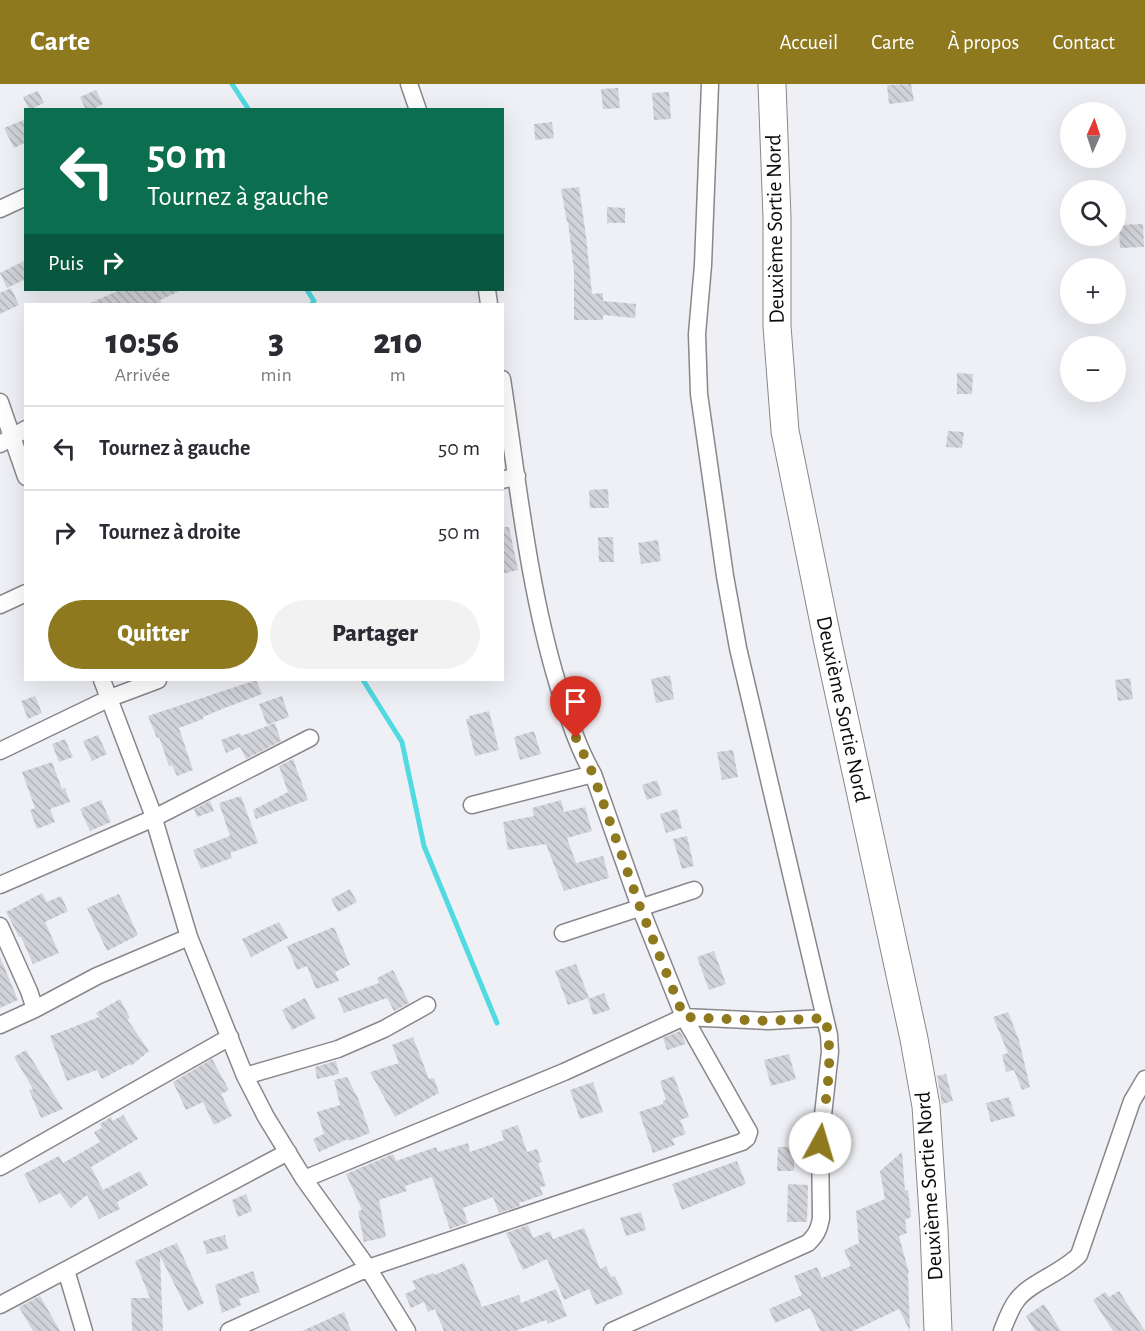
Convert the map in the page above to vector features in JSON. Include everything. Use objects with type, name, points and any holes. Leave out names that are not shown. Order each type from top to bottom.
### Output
[{"type":"main road","name":"Deuxième Sortie Nord","points":[[772,84],[777,217],[777,326],[785,431],[914,1039],[927,1128],[938,1331]]},
{"type":"street","points":[[409,84],[417,108]]},
{"type":"street","points":[[612,1331],[808,1243],[819,1229],[821,1218],[820,1143],[830,1052],[829,1035],[738,648],[724,576],[699,394],[697,334],[703,265],[710,84]]},
{"type":"street","points":[[0,209],[24,198]]},
{"type":"street","points":[[0,402],[24,471]]},
{"type":"street","points":[[229,1331],[368,1268],[742,1142],[747,1138],[749,1132],[684,1017],[640,907],[593,774],[582,755],[569,721],[548,652],[510,478],[504,404]]},
{"type":"street","points":[[0,605],[24,594]]},
{"type":"street","points":[[102,681],[154,818],[189,937],[245,1076],[304,1179],[368,1268],[407,1331]]},
{"type":"street","points":[[0,751],[110,698],[155,681]]},
{"type":"street","points":[[0,885],[154,818],[310,738]]},
{"type":"street","points":[[472,805],[593,774]]},
{"type":"street","points":[[563,933],[694,890]]},
{"type":"street","points":[[0,926],[35,1009]]},
{"type":"street","points":[[0,1025],[97,976],[189,937]]},
{"type":"street","points":[[245,1076],[338,1049],[384,1029],[427,1005]]},
{"type":"street","points":[[304,1179],[564,1072],[684,1017],[768,1021],[825,1018]]},
{"type":"street","points":[[0,1167],[230,1037]]},
{"type":"street","points":[[1002,1331],[1016,1301],[1024,1293],[1070,1264],[1079,1255],[1132,1101],[1145,1079]]},
{"type":"street","points":[[0,1305],[288,1152]]},
{"type":"street","points":[[66,1270],[84,1331]]},
{"type":"building","points":[[911,84],[914,101],[889,104],[887,85]]},
{"type":"building","points":[[618,88],[620,108],[603,109],[601,89]]},
{"type":"building","points":[[96,90],[103,104],[95,108],[85,108],[80,97]]},
{"type":"building","points":[[38,91],[44,103],[28,108],[23,97]]},
{"type":"building","points":[[669,92],[671,119],[654,120],[652,93]]},
{"type":"building","points":[[24,120],[24,143],[14,148],[4,128]]},
{"type":"building","points":[[552,122],[554,138],[535,140],[534,124]]},
{"type":"building","points":[[579,187],[592,294],[603,293],[603,301],[636,304],[635,318],[603,315],[603,320],[574,320],[574,270],[561,189]]},
{"type":"building","points":[[607,207],[625,208],[625,223],[607,223]]},
{"type":"building","points":[[1143,224],[1144,247],[1120,248],[1120,246],[1126,246],[1126,225]]},
{"type":"building","points":[[24,261],[24,280],[7,288],[0,273]]},
{"type":"building","points":[[11,288],[19,305],[0,314],[0,293]]},
{"type":"building","points":[[118,291],[180,291],[160,300],[162,303],[90,303]]},
{"type":"building","points":[[957,373],[973,374],[972,394],[957,394]]},
{"type":"building","points":[[948,431],[964,432],[962,448],[946,447]]},
{"type":"building","points":[[608,489],[609,508],[590,508],[589,490]]},
{"type":"building","points":[[504,527],[509,527],[518,570],[504,574]]},
{"type":"building","points":[[598,537],[613,537],[614,562],[599,562]]},
{"type":"building","points":[[658,540],[661,561],[641,564],[638,543]]},
{"type":"building","points":[[670,675],[674,699],[656,703],[651,679]]},
{"type":"building","points":[[1130,678],[1133,699],[1118,701],[1115,680]]},
{"type":"building","points":[[253,681],[256,681],[262,694],[179,728],[193,770],[177,776],[172,765],[169,766],[159,737],[157,738],[148,716]]},
{"type":"building","points":[[35,696],[42,713],[28,719],[21,701]]},
{"type":"building","points":[[282,696],[289,717],[267,725],[259,704]]},
{"type":"building","points":[[489,711],[499,750],[475,756],[466,719],[470,718],[469,716]]},
{"type":"building","points":[[275,723],[281,741],[246,759],[240,747],[226,753],[221,740],[240,733],[241,736]]},
{"type":"building","points":[[534,731],[541,754],[520,760],[514,737]]},
{"type":"building","points":[[98,735],[107,754],[92,761],[83,741]]},
{"type":"building","points":[[65,739],[73,757],[59,762],[52,744]]},
{"type":"building","points":[[733,750],[738,777],[722,780],[717,752]]},
{"type":"building","points":[[293,759],[308,800],[256,819],[253,810],[288,792],[279,766]]},
{"type":"building","points":[[52,762],[62,789],[65,788],[70,802],[50,809],[55,822],[37,829],[30,810],[35,808],[22,772]]},
{"type":"building","points":[[657,780],[662,795],[647,800],[642,785]]},
{"type":"building","points":[[241,796],[258,843],[230,853],[232,858],[201,869],[193,850],[230,836],[219,803]]},
{"type":"building","points":[[101,800],[111,822],[90,831],[80,809]]},
{"type":"building","points":[[561,800],[564,812],[585,807],[592,831],[567,838],[576,863],[603,856],[609,878],[564,891],[546,844],[508,850],[503,822],[534,816],[532,808]]},
{"type":"building","points":[[210,801],[214,811],[197,817],[194,809]]},
{"type":"building","points":[[677,809],[682,828],[666,833],[660,814]]},
{"type":"building","points":[[687,836],[694,866],[682,869],[673,839]]},
{"type":"building","points":[[350,889],[357,902],[338,912],[331,899]]},
{"type":"building","points":[[42,893],[47,902],[61,896],[68,911],[45,922],[59,953],[33,964],[6,912]]},
{"type":"building","points":[[119,894],[138,935],[107,951],[87,908]]},
{"type":"building","points":[[279,922],[288,938],[251,957],[242,939]]},
{"type":"building","points":[[334,927],[350,965],[335,972],[339,981],[316,989],[307,966],[297,970],[287,946]]},
{"type":"building","points":[[714,951],[726,984],[709,990],[697,957]]},
{"type":"building","points":[[0,957],[18,1000],[0,1008]]},
{"type":"building","points":[[576,964],[589,998],[568,1005],[555,971]]},
{"type":"building","points":[[393,970],[409,1003],[394,1011],[387,998],[344,1013],[338,998],[379,983],[377,978]]},
{"type":"building","points":[[604,993],[610,1010],[593,1015],[588,999]]},
{"type":"building","points":[[305,998],[316,1018],[292,1030],[282,1010]]},
{"type":"building","points":[[120,999],[130,1018],[127,1019],[149,1051],[131,1066],[130,1064],[102,1079],[97,1070],[67,1081],[50,1036],[99,1017],[96,1013]]},
{"type":"building","points":[[1008,1012],[1019,1040],[1030,1087],[1022,1090],[1014,1070],[1006,1072],[1002,1055],[1008,1053],[993,1017]]},
{"type":"building","points":[[680,1031],[686,1044],[667,1050],[663,1038]]},
{"type":"building","points":[[413,1037],[429,1079],[434,1078],[439,1093],[395,1117],[370,1072],[399,1063],[392,1045]]},
{"type":"building","points":[[26,1050],[63,1109],[41,1118],[29,1090],[33,1089],[14,1057]]},
{"type":"building","points":[[789,1054],[796,1079],[771,1086],[764,1060]]},
{"type":"building","points":[[212,1059],[229,1090],[221,1094],[232,1116],[214,1125],[203,1102],[186,1110],[173,1082]]},
{"type":"building","points":[[336,1061],[339,1074],[317,1079],[315,1067]]},
{"type":"building","points":[[946,1074],[953,1101],[942,1104],[937,1076]]},
{"type":"building","points":[[674,1076],[689,1117],[680,1120],[686,1134],[672,1139],[675,1145],[653,1153],[639,1112],[663,1104],[666,1100],[660,1081]]},
{"type":"building","points":[[347,1077],[358,1098],[370,1133],[349,1141],[348,1139],[319,1152],[313,1139],[324,1134],[317,1112],[340,1105],[334,1080]]},
{"type":"building","points":[[593,1082],[603,1112],[580,1119],[570,1090]]},
{"type":"building","points":[[1009,1097],[1015,1116],[991,1122],[986,1103]]},
{"type":"building","points":[[123,1115],[138,1139],[91,1167],[103,1190],[140,1171],[148,1185],[117,1202],[120,1209],[99,1219],[87,1195],[71,1208],[60,1193],[39,1203],[24,1174],[59,1156],[63,1163],[100,1142],[94,1132],[102,1128],[100,1124],[111,1117],[113,1121]]},
{"type":"building","points":[[518,1125],[527,1152],[537,1149],[542,1162],[538,1163],[546,1186],[540,1187],[543,1195],[499,1213],[493,1197],[463,1208],[468,1223],[450,1229],[432,1177],[405,1186],[407,1191],[379,1200],[386,1237],[364,1242],[358,1211],[362,1210],[346,1174],[393,1154],[396,1161],[436,1147],[438,1152],[468,1143],[470,1152],[504,1140],[501,1131]]},
{"type":"building","points":[[778,1147],[794,1147],[794,1171],[777,1171]]},
{"type":"building","points":[[902,1152],[905,1191],[908,1190],[911,1217],[905,1220],[907,1233],[899,1236],[909,1273],[910,1331],[899,1309],[853,1331],[820,1331],[810,1308],[775,1323],[769,1309],[802,1295],[794,1276],[817,1267],[822,1278],[851,1266],[844,1250],[859,1243],[856,1211],[885,1199],[880,1171]]},
{"type":"building","points":[[737,1161],[746,1184],[682,1210],[672,1184]]},
{"type":"building","points":[[788,1184],[808,1185],[807,1222],[787,1222]]},
{"type":"building","points":[[246,1194],[252,1211],[238,1217],[232,1200]]},
{"type":"building","points":[[641,1212],[646,1230],[626,1236],[620,1218]]},
{"type":"building","points":[[528,1225],[533,1238],[550,1231],[553,1239],[584,1228],[600,1269],[606,1266],[611,1277],[615,1276],[623,1294],[596,1305],[589,1289],[564,1300],[547,1259],[523,1270],[506,1233]]},
{"type":"building","points":[[225,1235],[228,1249],[207,1254],[203,1241]]},
{"type":"building","points":[[177,1243],[204,1303],[188,1311],[160,1256],[163,1331],[132,1331],[131,1298],[150,1298],[135,1261]]},
{"type":"building","points":[[464,1263],[482,1307],[519,1295],[521,1303],[556,1289],[567,1316],[548,1324],[546,1320],[515,1331],[444,1331],[435,1309],[428,1312],[424,1302],[411,1308],[405,1294],[416,1289],[412,1281]]},
{"type":"building","points":[[253,1271],[260,1292],[239,1299],[241,1305],[222,1313],[215,1285]]},
{"type":"building","points":[[1119,1291],[1145,1331],[1113,1331],[1093,1300],[1105,1292],[1109,1297]]},
{"type":"building","points":[[40,1296],[60,1331],[33,1331],[19,1307]]},
{"type":"building","points":[[1044,1304],[1061,1331],[1035,1331],[1026,1316]]},
{"type":"building","points":[[344,1312],[351,1331],[302,1331]]},
{"type":"waterway","points":[[232,84],[248,108]]},
{"type":"waterway","points":[[308,291],[314,301],[313,303]]},
{"type":"waterway","points":[[364,681],[402,742],[424,846],[497,1023]]},
{"type":"route","points":[[576,738],[582,755],[593,774],[640,907],[684,1017],[768,1021],[825,1018],[830,1052],[820,1143]]}]
